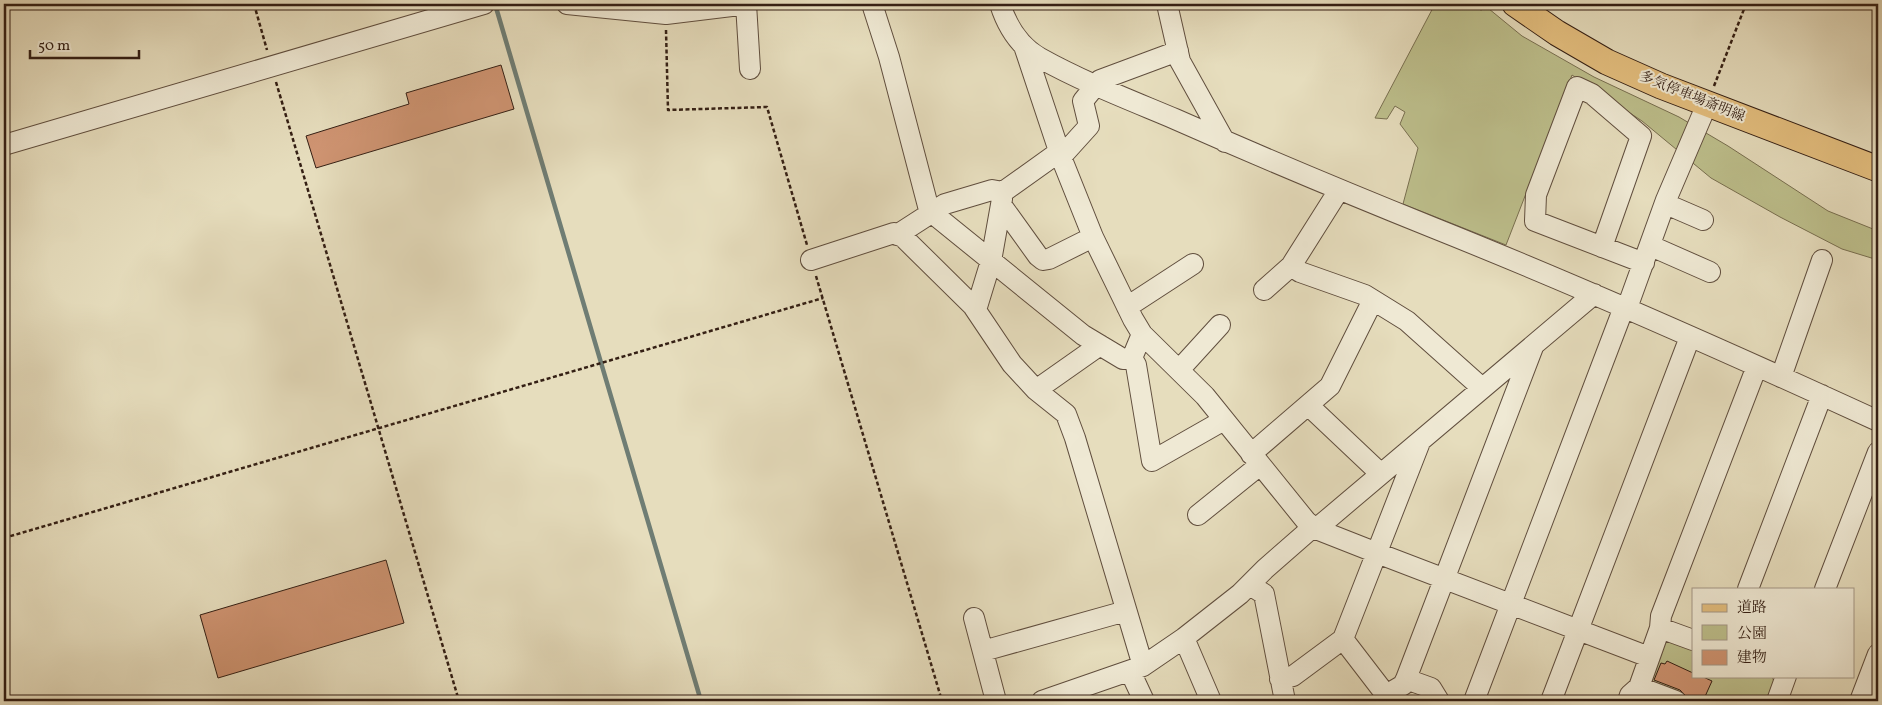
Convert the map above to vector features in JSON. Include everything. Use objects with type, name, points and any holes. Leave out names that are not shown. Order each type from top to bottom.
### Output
[{"type":"main road","name":"多気停車場斎明線","points":[[1516,4],[1557,33],[1607,62],[1661,86],[1878,169]]},
{"type":"street","points":[[4,145],[484,4]]},
{"type":"street","points":[[567,4],[665,9],[738,4],[750,69]]},
{"type":"street","points":[[872,4],[889,58],[931,212],[1084,334],[1123,359],[1132,358]]},
{"type":"street","points":[[1000,4],[1004,17],[1014,35],[1024,46],[1039,57],[1095,84],[1339,190],[1626,307],[1878,422]]},
{"type":"street","points":[[1167,4],[1180,62],[1225,142]]},
{"type":"street","points":[[1024,46],[1060,154],[1093,237],[1142,334],[1205,396],[1306,521],[1315,528],[1377,554],[1649,657]]},
{"type":"street","points":[[976,310],[991,261],[1002,199],[1060,154],[1089,126],[1083,101],[1095,84],[1100,80],[1178,51]]},
{"type":"street","points":[[1602,247],[1641,136],[1592,94],[1577,87],[1536,195],[1535,221],[1602,247],[1647,254],[1710,272]]},
{"type":"street","points":[[1474,701],[1666,204],[1707,104]]},
{"type":"street","points":[[898,235],[945,204],[992,190],[1002,199],[1042,260],[1049,259],[1093,237]]},
{"type":"street","points":[[1264,290],[1291,266],[1339,190]]},
{"type":"street","points":[[1666,204],[1702,220]]},
{"type":"street","points":[[811,260],[894,233],[903,237],[976,310],[1012,364],[1036,390],[1066,414],[1075,438],[1126,611],[1144,701]]},
{"type":"street","points":[[1781,377],[1822,260]]},
{"type":"street","points":[[1127,307],[1193,264]]},
{"type":"street","points":[[1291,266],[1300,272],[1365,295],[1407,321],[1482,388]]},
{"type":"street","points":[[1042,701],[1136,668],[1184,638],[1250,585],[1264,569],[1381,474],[1594,294]]},
{"type":"street","points":[[1198,515],[1256,460],[1308,405],[1330,386],[1373,300]]},
{"type":"street","points":[[1179,370],[1220,325]]},
{"type":"street","points":[[1142,334],[1132,358],[1136,366],[1152,461],[1224,420]]},
{"type":"street","points":[[1551,701],[1690,337]]},
{"type":"street","points":[[1036,390],[1100,345]]},
{"type":"street","points":[[1343,639],[1382,698],[1403,684],[1534,345]]},
{"type":"street","points":[[1676,701],[1633,694],[1660,628],[1661,616],[1757,366]]},
{"type":"street","points":[[1748,588],[1822,395]]},
{"type":"street","points":[[1308,405],[1381,474]]},
{"type":"street","points":[[1287,677],[1343,639],[1421,440]]},
{"type":"street","points":[[1825,588],[1878,452]]},
{"type":"street","points":[[1250,585],[1264,594],[1287,677],[1284,701]]},
{"type":"street","points":[[983,652],[1126,611]]},
{"type":"street","points":[[974,618],[996,701]]},
{"type":"street","points":[[1660,628],[1692,640]]},
{"type":"street","points":[[1184,638],[1211,701]]},
{"type":"street","points":[[1860,701],[1878,654]]},
{"type":"street","points":[[1777,701],[1785,678]]},
{"type":"street","points":[[1406,679],[1431,688],[1439,701]]},
{"type":"path","points":[[254,4],[459,701]]},
{"type":"path","points":[[1468,4],[1481,9],[1492,4]]},
{"type":"path","points":[[1707,104],[1746,4]]},
{"type":"path","points":[[665,9],[668,110],[767,107],[942,701]]},
{"type":"path","points":[[4,538],[823,298]]},
{"type":"green space","points":[[1435,4],[1483,4],[1522,36],[1594,77],[1679,117],[1728,146],[1828,211],[1878,231],[1878,260],[1842,249],[1711,178],[1642,121],[1572,75],[1506,245],[1403,204],[1418,148],[1400,124],[1405,112],[1395,106],[1387,119],[1375,118]]},
{"type":"green space","points":[[1673,638],[1692,646],[1692,678],[1772,678],[1775,683],[1768,701],[1694,701],[1653,686],[1650,680],[1665,641]]},
{"type":"building","points":[[501,65],[514,109],[316,168],[306,136],[409,104],[406,93]]},
{"type":"building","points":[[386,560],[404,623],[218,678],[200,615]]},
{"type":"building","points":[[1667,661],[1692,673],[1692,678],[1705,678],[1712,681],[1703,701],[1686,696],[1680,690],[1654,680],[1661,663],[1665,664]]},
{"type":"waterway","points":[[495,4],[701,701]]}]
